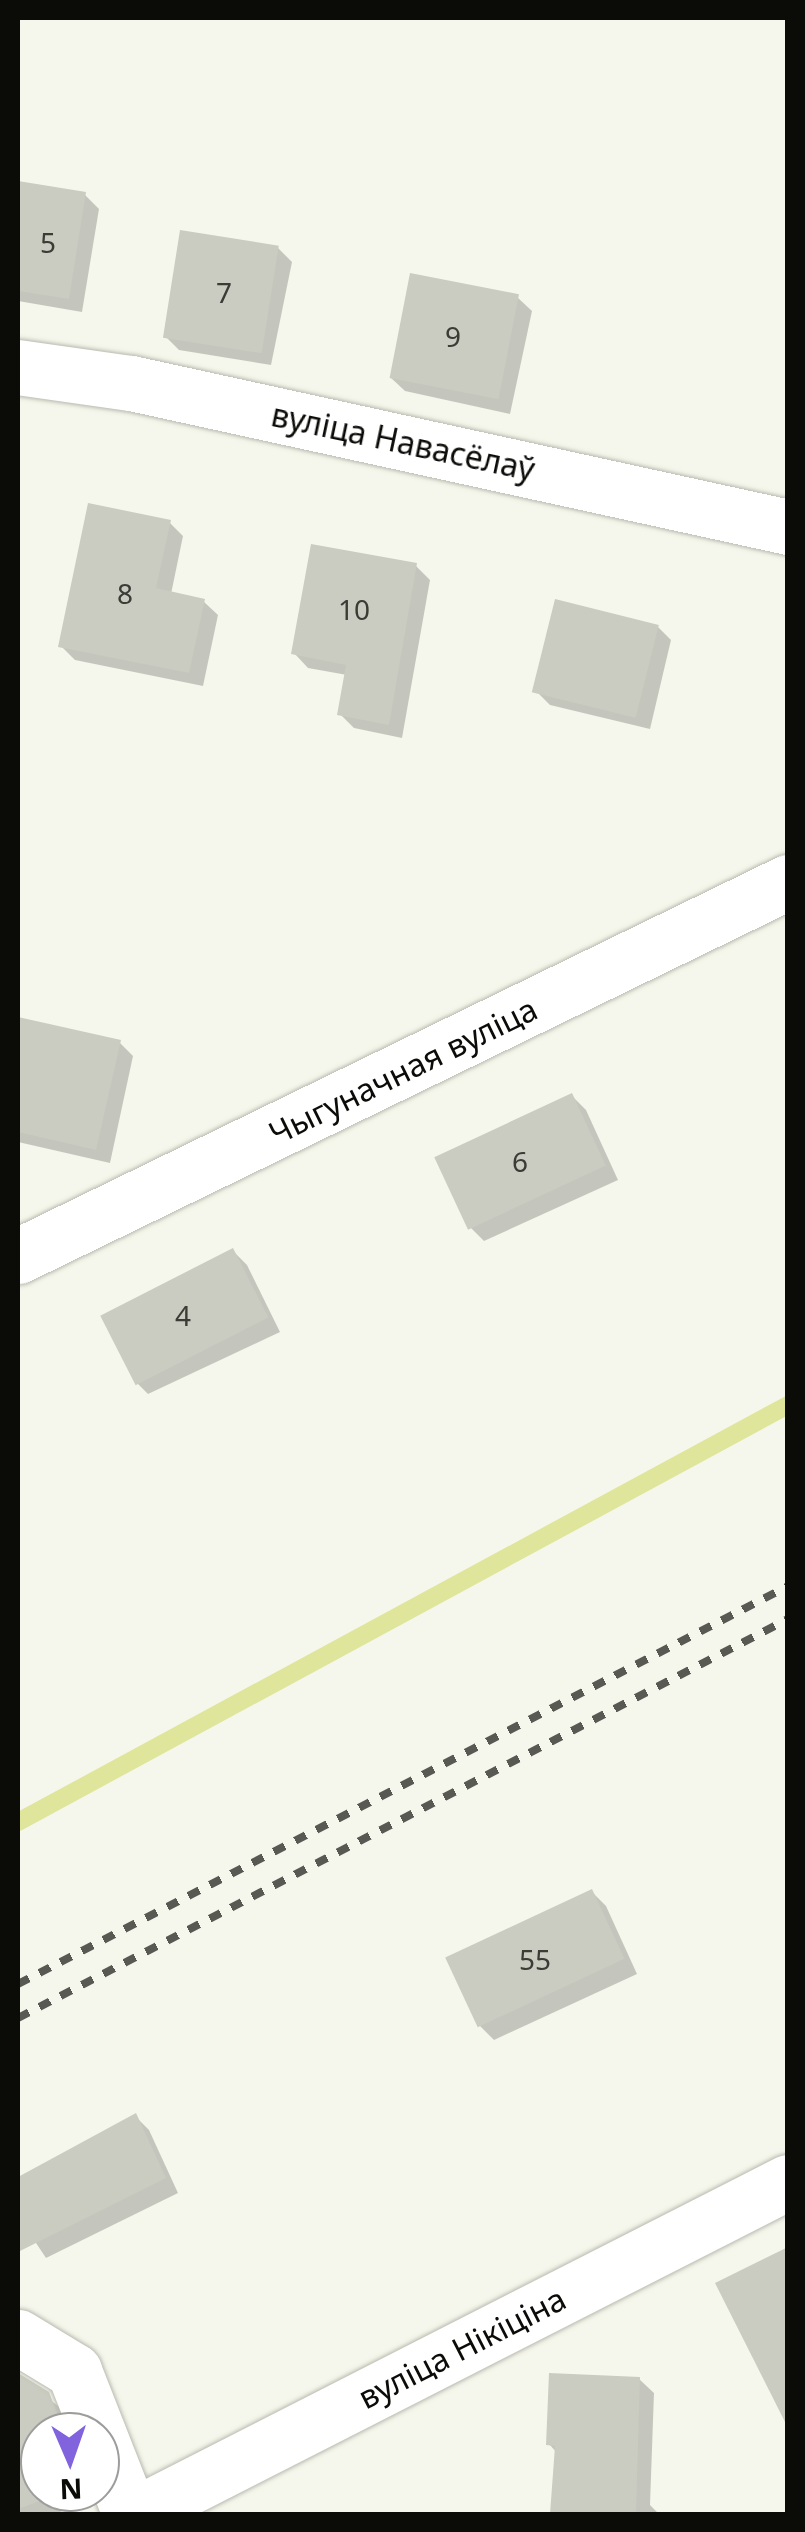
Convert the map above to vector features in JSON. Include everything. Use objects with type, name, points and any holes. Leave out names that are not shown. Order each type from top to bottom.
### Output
[{"type":"street","name":"вуліца Навасёлаў","points":[[18,368],[131,382],[788,527]]},
{"type":"street","name":"Чыгуначная вуліца","points":[[18,1256],[788,882]]},
{"type":"street","name":"вуліца Нікіціна","points":[[133,2514],[788,2182]]},
{"type":"street","points":[[18,2337],[74,2371],[133,2514]]},
{"type":"building","points":[[18,181],[86,192],[69,299],[18,291]]},
{"type":"building","points":[[180,230],[279,246],[262,353],[163,338]]},
{"type":"building","points":[[410,273],[519,294],[499,399],[390,378]]},
{"type":"building","points":[[88,503],[171,520],[156,588],[205,599],[189,673],[58,647]]},
{"type":"building","points":[[311,544],[417,563],[389,725],[337,715],[346,665],[291,654]]},
{"type":"building","points":[[555,599],[659,625],[636,718],[532,692]]},
{"type":"building","points":[[18,1017],[121,1040],[96,1150],[18,1132]]},
{"type":"building","points":[[572,1093],[606,1166],[468,1230],[434,1157]]},
{"type":"building","points":[[233,1248],[268,1317],[136,1385],[100,1316]]},
{"type":"building","points":[[592,1889],[625,1959],[478,2027],[445,1957]]},
{"type":"building","points":[[136,2113],[166,2178],[18,2252],[18,2177]]},
{"type":"building","points":[[788,2247],[788,2428],[715,2283]]},
{"type":"building","points":[[18,2373],[49,2392],[56,2412],[20,2412],[18,2509]]},
{"type":"building","points":[[549,2373],[640,2377],[636,2514],[550,2514],[555,2446],[546,2445]]},
{"type":"waterway","points":[[18,1822],[788,1405]]},
{"type":"railway","points":[[18,1984],[788,1586]]},
{"type":"railway","points":[[18,2018],[788,1619]]}]
